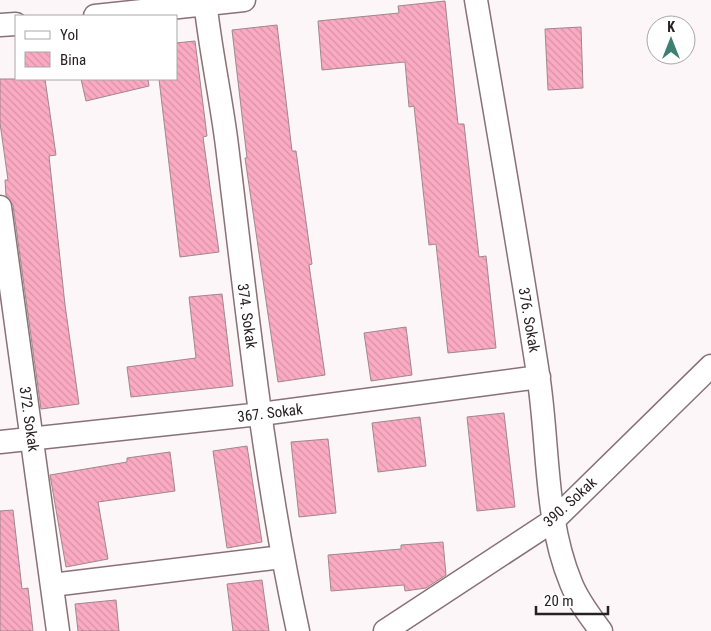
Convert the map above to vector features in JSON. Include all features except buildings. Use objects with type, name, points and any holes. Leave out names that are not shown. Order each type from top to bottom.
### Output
[{"type":"street","points":[[103,15],[244,0]]},
{"type":"street","name":"376. Sokak","points":[[476,0],[539,377],[554,520],[563,560],[572,585],[588,614],[601,631]]},
{"type":"street","name":"374. Sokak","points":[[205,3],[227,144],[261,414],[282,557],[298,631]]},
{"type":"street","points":[[0,26],[15,24]]},
{"type":"street","name":"372. Sokak","points":[[0,207],[58,631]]},
{"type":"street","name":"390. Sokak","points":[[385,631],[554,520],[711,366]]},
{"type":"street","name":"367. Sokak","points":[[0,442],[261,414],[539,377]]},
{"type":"street","points":[[52,585],[282,557]]}]
